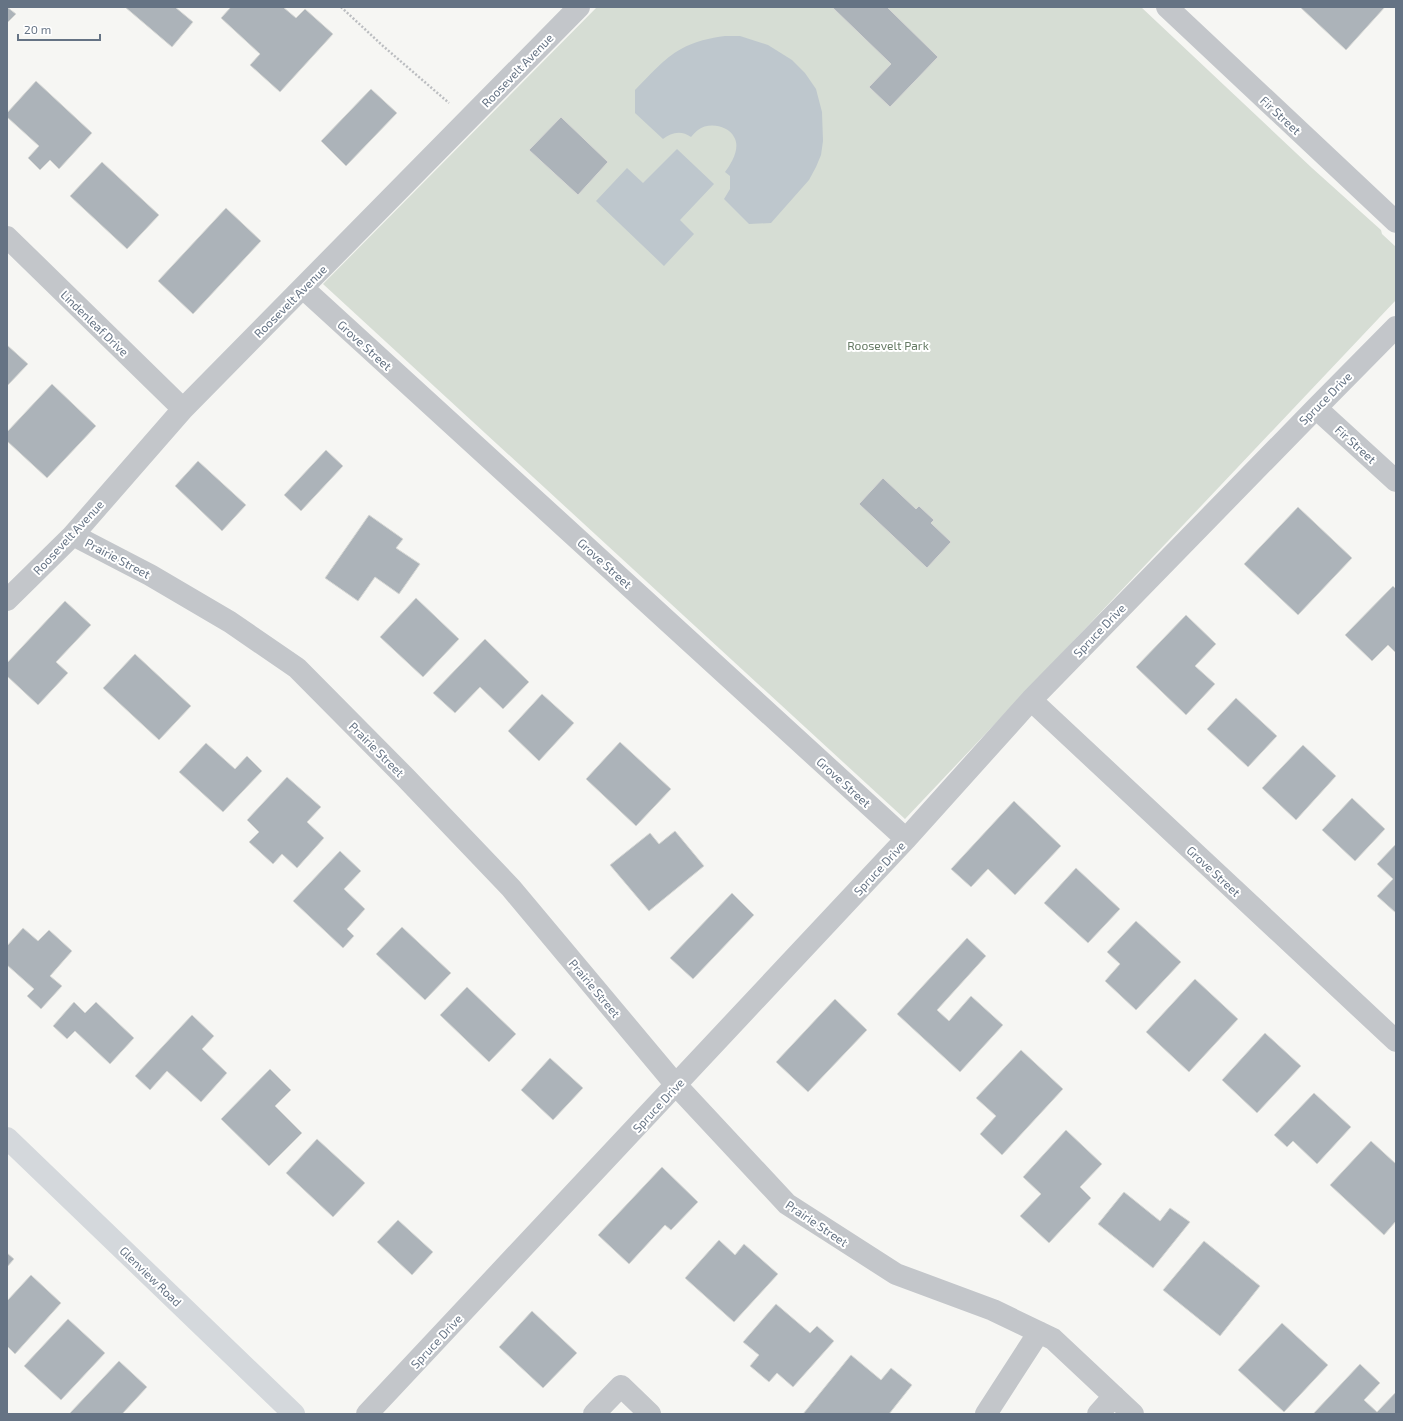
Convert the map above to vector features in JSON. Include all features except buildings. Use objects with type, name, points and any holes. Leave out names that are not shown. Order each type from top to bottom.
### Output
[{"type":"main road","name":"Glenview Road","points":[[7,1138],[294,1414]]},
{"type":"street","name":"Roosevelt Avenue","points":[[7,600],[73,535],[183,409],[579,7]]},
{"type":"street","name":"Fir Street","points":[[1166,7],[1396,222]]},
{"type":"street","name":"Lindenleaf Drive","points":[[7,237],[183,409]]},
{"type":"street","name":"Grove Street","points":[[303,288],[906,838]]},
{"type":"street","name":"Spruce Drive","points":[[367,1414],[906,838],[1031,700],[1396,327]]},
{"type":"street","name":"Fir Street","points":[[1316,408],[1396,481]]},
{"type":"street","name":"Prairie Street","points":[[73,535],[150,575],[230,622],[297,668],[405,777],[511,888],[676,1085],[787,1204],[896,1274],[993,1310],[1053,1339],[1133,1414]]},
{"type":"street","name":"Grove Street","points":[[1031,700],[1396,1041]]},
{"type":"street","points":[[986,1414],[1039,1332]]},
{"type":"street","points":[[594,1414],[622,1386],[650,1414]]},
{"type":"street","points":[[1098,1414],[1114,1396]]},
{"type":"path","points":[[341,7],[383,46],[469,120]]},
{"type":"green space","name":"Roosevelt Park","points":[[597,7],[1141,7],[1312,168],[1381,230],[1382,234],[1396,247],[1396,300],[905,819],[323,284]]},
{"type":"shaded area","points":[[725,36],[740,36],[768,45],[792,60],[805,73],[816,89],[822,112],[823,141],[821,155],[816,167],[809,180],[771,223],[749,224],[724,199],[730,189],[730,176],[725,172],[736,151],[736,141],[731,133],[723,127],[707,126],[698,130],[691,137],[684,133],[673,133],[663,139],[635,113],[635,90],[663,62],[681,49],[692,44]]},
{"type":"shaded area","points":[[677,149],[714,184],[680,220],[694,234],[664,266],[596,201],[627,168],[643,183]]}]
